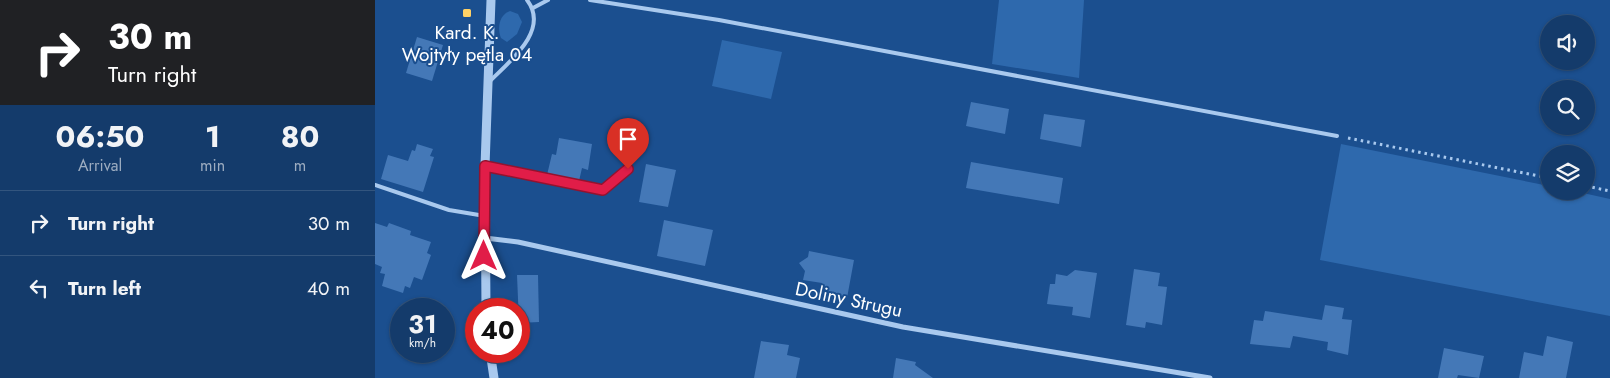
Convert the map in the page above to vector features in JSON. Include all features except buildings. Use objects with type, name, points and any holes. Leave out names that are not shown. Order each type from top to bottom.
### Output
[{"type":"street","points":[[486,298],[485,166],[491,0]]},
{"type":"street","name":"Doliny Strugu","points":[[484,238],[518,242],[903,326],[1210,378]]},
{"type":"street","points":[[491,363],[493,378]]},
{"type":"lane","points":[[489,82],[518,54],[531,34],[535,18],[533,8],[527,0]]},
{"type":"lane","points":[[533,8],[548,0]]},
{"type":"lane","points":[[590,0],[719,20],[1337,136]]},
{"type":"lane","points":[[485,166],[603,190],[628,169]]},
{"type":"lane","points":[[375,185],[449,210],[485,216]]},
{"type":"path","points":[[1337,136],[1540,176]]},
{"type":"path","points":[[1595,188],[1610,190]]},
{"type":"shaded area","points":[[999,0],[1084,0],[1079,78],[992,64]]},
{"type":"shaded area","points":[[510,11],[518,14],[522,22],[517,34],[507,42],[501,38],[499,26],[503,16]]},
{"type":"shaded area","points":[[722,40],[782,52],[771,99],[712,86]]},
{"type":"shaded area","points":[[1341,144],[1540,184],[1540,200],[1595,200],[1595,196],[1610,199],[1610,316],[1320,260]]},
{"type":"place","name":"Kard. K. Wojtyły pętla 04","points":[[467,13]]},
{"type":"route","points":[[484,256],[485,166],[603,190],[628,169]]}]
